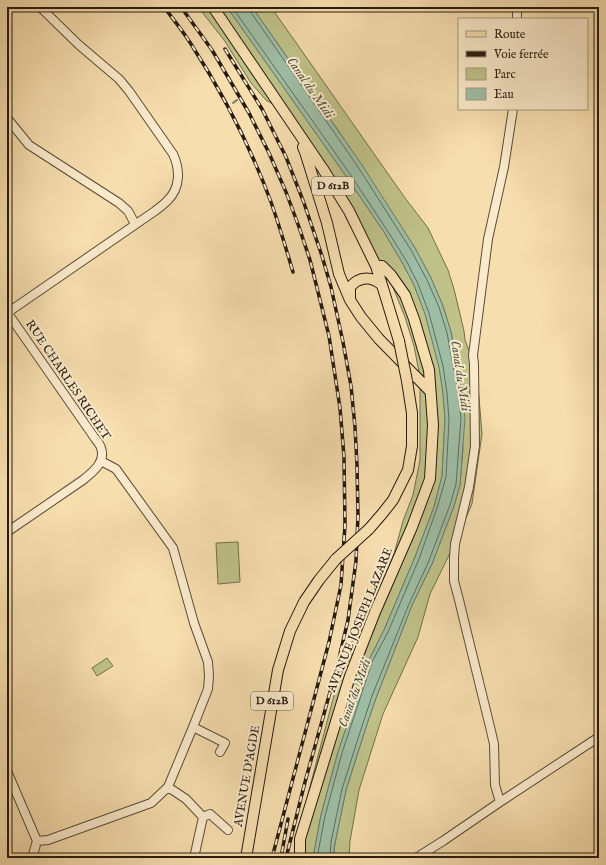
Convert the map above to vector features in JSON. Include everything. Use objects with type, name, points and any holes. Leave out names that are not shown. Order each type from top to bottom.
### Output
[{"type":"main road","name":"D 612B","points":[[213,7],[323,169],[349,212],[376,266]]},
{"type":"main road","points":[[284,111],[306,154],[327,222],[339,274],[350,300],[361,317],[379,339],[430,392]]},
{"type":"main road","name":"AVENUE D'AGDE","points":[[246,858],[278,670],[290,631],[304,602],[319,580],[336,559],[382,514],[393,500],[408,470],[412,446],[412,413],[400,341],[376,266]]},
{"type":"main road","name":"AVENUE JOSEPH LAZARE","points":[[301,858],[300,839],[350,676],[375,612],[412,527],[430,479],[433,425],[429,370],[414,319],[404,295],[382,266],[376,266]]},
{"type":"main road","points":[[350,300],[350,288],[357,281],[367,278],[376,280],[382,285]]},
{"type":"street","points":[[7,312],[167,201],[172,196],[178,180],[177,164],[173,154],[129,91],[119,79],[79,45],[40,7]]},
{"type":"street","points":[[517,7],[517,18]]},
{"type":"street","points":[[500,802],[495,785],[494,744],[492,730],[454,581],[454,558],[455,544],[469,487],[476,446],[473,355],[480,294],[488,240],[504,167],[513,110]]},
{"type":"street","points":[[7,118],[29,145],[119,203],[128,211],[135,224]]},
{"type":"street","name":"RUE CHARLES RICHET","points":[[7,312],[98,442],[101,448],[101,461]]},
{"type":"street","points":[[7,532],[83,480],[98,466],[101,461],[116,469],[172,548],[194,622],[208,662],[208,689],[168,787],[151,803],[48,840],[36,841]]},
{"type":"street","points":[[193,727],[225,743],[220,752]]},
{"type":"street","points":[[416,858],[599,736]]},
{"type":"street","points":[[7,771],[36,841],[32,858]]},
{"type":"street","points":[[168,787],[186,799],[203,817]]},
{"type":"street","points":[[203,817],[210,814],[228,830]]},
{"type":"street","points":[[194,858],[203,817]]},
{"type":"green space","points":[[198,7],[227,7],[384,232],[414,285],[425,313],[439,366],[443,393],[445,419],[442,476],[434,507],[415,557],[384,630],[369,660],[338,752],[321,815],[313,858],[303,858],[302,817],[338,680],[350,645],[367,616],[394,554],[403,521],[413,495],[420,460],[420,377],[414,346],[405,317],[390,280],[284,111],[266,100],[251,83],[224,40]]},
{"type":"green space","points":[[252,7],[271,7],[405,198],[428,228],[448,270],[454,289],[465,340],[477,373],[482,434],[472,504],[430,594],[418,637],[383,714],[359,790],[350,841],[349,858],[333,858],[346,790],[376,698],[412,605],[432,564],[454,506],[460,485],[463,449],[457,361],[451,332],[443,306],[431,278],[415,248],[338,130]]},
{"type":"green space","points":[[238,542],[240,582],[218,584],[216,543]]},
{"type":"green space","points":[[107,658],[113,666],[97,676],[92,668]]},
{"type":"water","points":[[227,7],[252,7],[362,165],[415,248],[431,278],[443,306],[451,332],[465,418],[460,485],[454,506],[432,564],[412,605],[367,724],[346,790],[333,858],[313,858],[321,815],[338,752],[369,660],[384,630],[415,557],[434,507],[442,476],[445,419],[443,393],[439,367],[425,314],[414,285],[403,264],[384,232],[346,176]]},
{"type":"waterway","points":[[233,103],[237,100]]},
{"type":"railway","points":[[164,7],[185,34],[203,62],[245,141],[271,202],[293,272]]},
{"type":"railway","points":[[181,7],[212,50],[249,113],[286,192],[310,260],[329,336],[340,408],[344,457],[345,525],[341,585],[329,642],[272,858]]},
{"type":"railway","points":[[225,49],[262,109],[286,157],[304,203],[331,287],[351,386],[355,427],[358,516],[356,561],[348,620],[337,667],[305,782],[286,858]]},
{"type":"railway","points":[[282,852],[288,819]]},
{"type":"water label","name":"Canal du Midi","points":[[310,88]]},
{"type":"water label","name":"Canal du Midi","points":[[460,376]]},
{"type":"water label","name":"Canal du Midi","points":[[355,693]]}]
